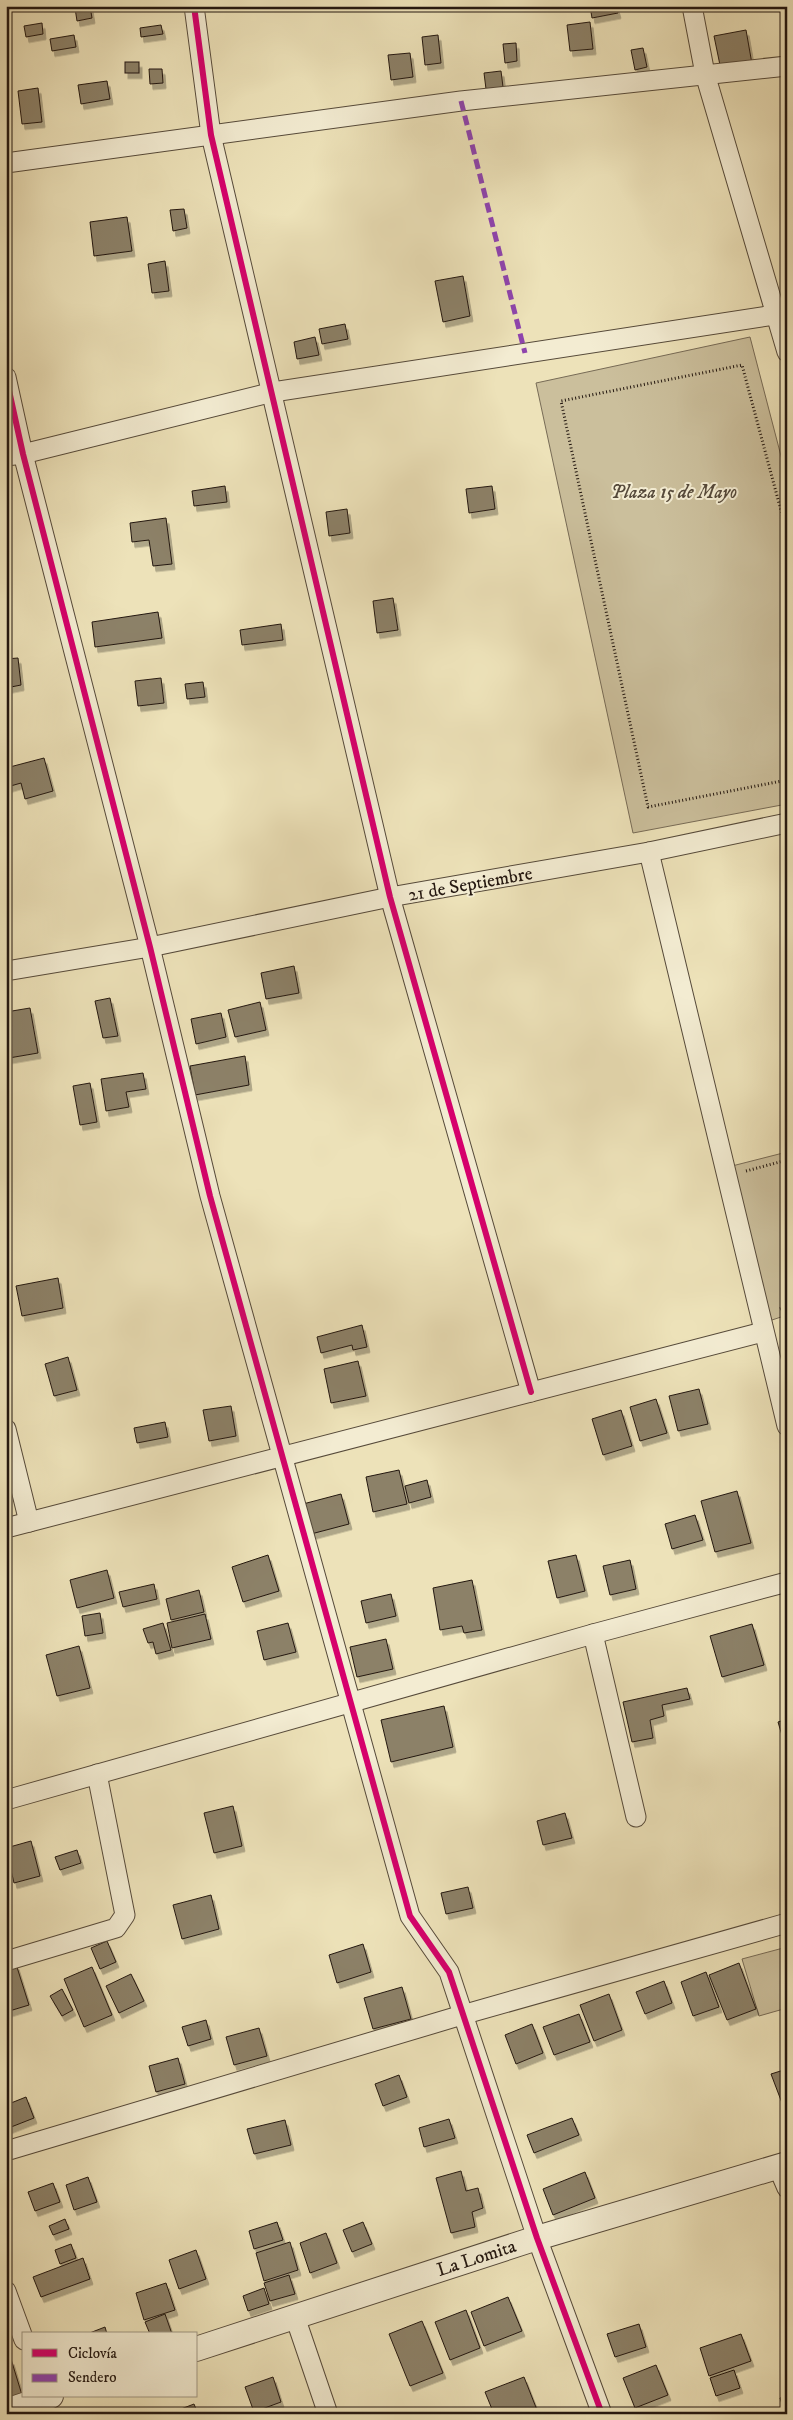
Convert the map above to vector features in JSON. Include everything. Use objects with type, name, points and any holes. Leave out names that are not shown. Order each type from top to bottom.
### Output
[{"type":"street","points":[[194,6],[211,135],[273,392],[390,896],[532,1392]]},
{"type":"street","points":[[692,6],[705,74],[782,313],[787,352]]},
{"type":"street","points":[[6,163],[461,101],[787,66]]},
{"type":"street","points":[[15,455],[273,392],[782,313]]},
{"type":"street","points":[[6,377],[15,455],[150,947],[210,1196],[410,1916],[449,1972],[537,2238],[602,2414]]},
{"type":"street","name":"21 de Septiembre","points":[[6,971],[150,947],[390,896],[649,852],[787,823]]},
{"type":"street","points":[[649,852],[787,1426]]},
{"type":"street","points":[[6,1528],[763,1332]]},
{"type":"street","points":[[6,1429],[29,1522]]},
{"type":"street","points":[[6,1800],[593,1634],[787,1582]]},
{"type":"street","points":[[593,1634],[636,1817]]},
{"type":"street","points":[[6,1960],[116,1928],[125,1915],[97,1774]]},
{"type":"street","points":[[6,2151],[462,2015],[787,1923]]},
{"type":"street","points":[[782,2166],[787,2188]]},
{"type":"street","name":"La Lomita","points":[[198,2348],[537,2238],[782,2166]]},
{"type":"street","points":[[6,2291],[22,2335]]},
{"type":"street","points":[[295,2317],[328,2414]]},
{"type":"street","points":[[6,2411],[47,2401]]},
{"type":"path","points":[[787,533],[742,365],[561,401],[648,807],[787,780]]},
{"type":"green space","name":"Plaza 15 de Mayo","points":[[750,337],[787,479],[787,804],[633,833],[536,383]]},
{"type":"green space","points":[[787,1152],[787,1315],[769,1321],[732,1166]]},
{"type":"green space","points":[[787,1947],[787,2008],[759,2016],[742,1959]]},
{"type":"building","points":[[90,6],[92,18],[77,21],[75,8]]},
{"type":"building","points":[[590,6],[616,6],[618,13],[592,18]]},
{"type":"building","points":[[590,22],[593,49],[570,51],[567,25]]},
{"type":"building","points":[[42,23],[43,34],[26,37],[24,26]]},
{"type":"building","points":[[161,25],[163,34],[141,37],[140,28]]},
{"type":"building","points":[[746,30],[752,64],[721,70],[714,36]]},
{"type":"building","points":[[74,35],[76,47],[52,51],[50,39]]},
{"type":"building","points":[[438,35],[441,63],[425,65],[422,37]]},
{"type":"building","points":[[516,43],[517,61],[505,63],[503,44]]},
{"type":"building","points":[[643,48],[647,67],[635,70],[631,50]]},
{"type":"building","points":[[410,53],[413,77],[391,80],[388,55]]},
{"type":"building","points":[[125,62],[139,62],[139,73],[125,73]]},
{"type":"building","points":[[149,69],[162,69],[163,83],[150,84]]},
{"type":"building","points":[[501,71],[503,87],[486,89],[484,73]]},
{"type":"building","points":[[107,81],[110,99],[81,104],[78,85]]},
{"type":"building","points":[[38,88],[42,122],[22,124],[18,91]]},
{"type":"building","points":[[184,209],[187,228],[173,231],[170,210]]},
{"type":"building","points":[[127,217],[132,251],[94,256],[90,222]]},
{"type":"building","points":[[165,261],[169,291],[152,293],[148,264]]},
{"type":"building","points":[[463,276],[470,316],[443,322],[435,281]]},
{"type":"building","points":[[345,324],[348,339],[322,344],[319,329]]},
{"type":"building","points":[[315,337],[319,355],[297,359],[294,342]]},
{"type":"building","points":[[225,486],[227,502],[194,506],[192,491]]},
{"type":"building","points":[[492,486],[495,509],[469,513],[466,489]]},
{"type":"building","points":[[347,509],[350,533],[329,536],[326,512]]},
{"type":"building","points":[[166,518],[172,564],[153,566],[149,540],[132,542],[130,523]]},
{"type":"building","points":[[393,598],[398,630],[377,633],[373,601]]},
{"type":"building","points":[[158,612],[162,638],[95,647],[92,622]]},
{"type":"building","points":[[281,624],[283,640],[242,645],[240,630]]},
{"type":"building","points":[[18,658],[21,685],[6,688],[6,659]]},
{"type":"building","points":[[161,678],[164,703],[138,706],[135,681]]},
{"type":"building","points":[[203,682],[205,697],[187,699],[185,684]]},
{"type":"building","points":[[44,758],[53,791],[25,799],[21,783],[7,787],[6,768]]},
{"type":"building","points":[[294,966],[299,993],[266,999],[261,973]]},
{"type":"building","points":[[110,998],[118,1036],[103,1038],[95,1001]]},
{"type":"building","points":[[260,1002],[266,1030],[235,1037],[228,1010]]},
{"type":"building","points":[[30,1008],[38,1053],[9,1058],[6,1041],[6,1012]]},
{"type":"building","points":[[221,1013],[226,1037],[196,1044],[191,1019]]},
{"type":"building","points":[[245,1056],[249,1085],[195,1095],[190,1066]]},
{"type":"building","points":[[143,1073],[146,1089],[126,1092],[129,1107],[106,1111],[101,1079]]},
{"type":"building","points":[[90,1083],[97,1122],[80,1125],[73,1086]]},
{"type":"building","points":[[58,1278],[63,1308],[22,1316],[16,1286]]},
{"type":"building","points":[[362,1325],[367,1347],[353,1350],[352,1345],[321,1353],[317,1337]]},
{"type":"building","points":[[68,1357],[77,1390],[54,1396],[45,1364]]},
{"type":"building","points":[[358,1361],[366,1396],[331,1403],[324,1369]]},
{"type":"building","points":[[699,1389],[708,1424],[678,1431],[669,1396]]},
{"type":"building","points":[[656,1399],[667,1433],[640,1441],[630,1407]]},
{"type":"building","points":[[231,1406],[236,1436],[209,1441],[203,1410]]},
{"type":"building","points":[[621,1410],[632,1446],[603,1455],[592,1419]]},
{"type":"building","points":[[165,1422],[168,1437],[137,1443],[134,1428]]},
{"type":"building","points":[[399,1470],[407,1504],[373,1512],[366,1477]]},
{"type":"building","points":[[427,1480],[431,1497],[409,1503],[405,1486]]},
{"type":"building","points":[[737,1491],[751,1543],[715,1552],[701,1501]]},
{"type":"building","points":[[341,1494],[349,1524],[311,1534],[303,1504]]},
{"type":"building","points":[[695,1515],[703,1540],[672,1549],[665,1524]]},
{"type":"building","points":[[268,1555],[279,1591],[243,1602],[232,1567]]},
{"type":"building","points":[[576,1555],[585,1591],[557,1598],[548,1561]]},
{"type":"building","points":[[630,1560],[636,1589],[610,1595],[603,1566]]},
{"type":"building","points":[[107,1570],[114,1598],[77,1608],[70,1580]]},
{"type":"building","points":[[472,1580],[482,1630],[464,1633],[462,1626],[440,1630],[433,1588]]},
{"type":"building","points":[[154,1584],[157,1599],[123,1607],[119,1592]]},
{"type":"building","points":[[199,1590],[204,1612],[171,1620],[166,1599]]},
{"type":"building","points":[[391,1594],[396,1616],[366,1623],[361,1601]]},
{"type":"building","points":[[100,1613],[103,1633],[85,1636],[82,1616]]},
{"type":"building","points":[[205,1614],[211,1639],[172,1648],[167,1623]]},
{"type":"building","points":[[163,1623],[171,1650],[156,1654],[153,1642],[148,1643],[143,1629]]},
{"type":"building","points":[[288,1623],[296,1652],[264,1660],[257,1631]]},
{"type":"building","points":[[752,1624],[764,1665],[722,1677],[710,1636]]},
{"type":"building","points":[[386,1639],[393,1669],[357,1677],[350,1647]]},
{"type":"building","points":[[79,1646],[90,1688],[57,1696],[46,1655]]},
{"type":"building","points":[[687,1688],[690,1699],[662,1705],[664,1716],[650,1720],[653,1738],[632,1742],[623,1702]]},
{"type":"building","points":[[444,1706],[453,1747],[391,1762],[381,1720]]},
{"type":"building","points":[[787,1719],[787,1741],[784,1742],[778,1722]]},
{"type":"building","points":[[233,1806],[242,1846],[214,1853],[204,1813]]},
{"type":"building","points":[[565,1813],[572,1838],[543,1845],[537,1821]]},
{"type":"building","points":[[31,1841],[40,1876],[14,1883],[6,1848]]},
{"type":"building","points":[[77,1850],[81,1863],[60,1870],[55,1857]]},
{"type":"building","points":[[468,1887],[473,1908],[446,1914],[441,1893]]},
{"type":"building","points":[[211,1895],[219,1929],[182,1939],[173,1905]]},
{"type":"building","points":[[107,1941],[116,1962],[100,1969],[91,1948]]},
{"type":"building","points":[[363,1944],[371,1972],[337,1983],[329,1955]]},
{"type":"building","points":[[739,1963],[756,2009],[727,2020],[709,1975]]},
{"type":"building","points":[[16,1964],[29,2005],[6,2012],[6,1968]]},
{"type":"building","points":[[92,1967],[112,2015],[84,2027],[64,1979]]},
{"type":"building","points":[[706,1972],[719,2007],[693,2016],[681,1982]]},
{"type":"building","points":[[131,1974],[144,2001],[119,2013],[106,1986]]},
{"type":"building","points":[[664,1981],[672,2003],[645,2014],[636,1992]]},
{"type":"building","points":[[402,1987],[411,2019],[373,2029],[364,1998]]},
{"type":"building","points":[[62,1989],[73,2010],[62,2016],[50,1996]]},
{"type":"building","points":[[609,1994],[622,2030],[594,2041],[580,2005]]},
{"type":"building","points":[[579,2014],[590,2042],[554,2055],[543,2027]]},
{"type":"building","points":[[206,2020],[211,2039],[188,2046],[182,2027]]},
{"type":"building","points":[[532,2024],[543,2053],[516,2064],[505,2035]]},
{"type":"building","points":[[259,2028],[267,2056],[234,2065],[226,2037]]},
{"type":"building","points":[[178,2058],[185,2084],[156,2092],[149,2066]]},
{"type":"building","points":[[787,2069],[787,2102],[782,2103],[771,2074]]},
{"type":"building","points":[[399,2075],[407,2097],[383,2106],[375,2084]]},
{"type":"building","points":[[26,2097],[34,2118],[6,2129],[6,2105]]},
{"type":"building","points":[[572,2118],[579,2135],[534,2153],[527,2135]]},
{"type":"building","points":[[449,2119],[455,2138],[424,2147],[419,2128]]},
{"type":"building","points":[[285,2120],[291,2145],[254,2154],[247,2129]]},
{"type":"building","points":[[461,2171],[466,2191],[478,2188],[483,2208],[472,2212],[475,2227],[451,2233],[436,2178]]},
{"type":"building","points":[[585,2172],[595,2198],[553,2215],[543,2189]]},
{"type":"building","points":[[88,2177],[97,2202],[74,2210],[66,2185]]},
{"type":"building","points":[[53,2183],[60,2202],[35,2211],[28,2192]]},
{"type":"building","points":[[65,2219],[69,2229],[53,2235],[49,2226]]},
{"type":"building","points":[[277,2222],[283,2240],[254,2249],[249,2231]]},
{"type":"building","points":[[363,2222],[372,2244],[352,2252],[343,2230]]},
{"type":"building","points":[[326,2233],[337,2263],[310,2273],[300,2243]]},
{"type":"building","points":[[290,2242],[298,2270],[264,2281],[256,2253]]},
{"type":"building","points":[[71,2244],[76,2258],[60,2264],[55,2250]]},
{"type":"building","points":[[196,2250],[206,2279],[179,2289],[169,2260]]},
{"type":"building","points":[[83,2258],[90,2279],[41,2297],[33,2277]]},
{"type":"building","points":[[289,2275],[295,2294],[270,2301],[264,2283]]},
{"type":"building","points":[[166,2283],[175,2310],[144,2320],[136,2293]]},
{"type":"building","points":[[264,2288],[269,2304],[248,2311],[243,2296]]},
{"type":"building","points":[[508,2297],[522,2331],[484,2346],[471,2312]]},
{"type":"building","points":[[466,2310],[480,2348],[450,2360],[435,2322]]},
{"type":"building","points":[[165,2314],[171,2332],[149,2332],[145,2322]]},
{"type":"building","points":[[422,2321],[443,2373],[410,2386],[389,2334]]},
{"type":"building","points":[[639,2324],[646,2347],[615,2357],[607,2334]]},
{"type":"building","points":[[105,2327],[106,2332],[92,2332]]},
{"type":"building","points":[[741,2334],[751,2361],[709,2376],[700,2348]]},
{"type":"building","points":[[11,2359],[22,2395],[6,2400],[6,2361]]},
{"type":"building","points":[[656,2365],[668,2395],[635,2408],[623,2378]]},
{"type":"building","points":[[734,2370],[740,2388],[716,2396],[710,2378]]},
{"type":"building","points":[[273,2377],[281,2402],[254,2412],[245,2387]]},
{"type":"building","points":[[524,2377],[537,2410],[527,2414],[494,2414],[485,2392]]},
{"type":"building","points":[[787,2396],[787,2414],[785,2414],[780,2398]]},
{"type":"building","points":[[194,2404],[198,2414],[168,2414]]},
{"type":"marked path","points":[[461,101],[525,353]]},
{"type":"cycle path","points":[[194,6],[211,135],[390,897],[531,1392]]},
{"type":"cycle path","points":[[6,377],[23,454],[150,947],[210,1196],[410,1916],[449,1972],[537,2238],[602,2414]]}]
